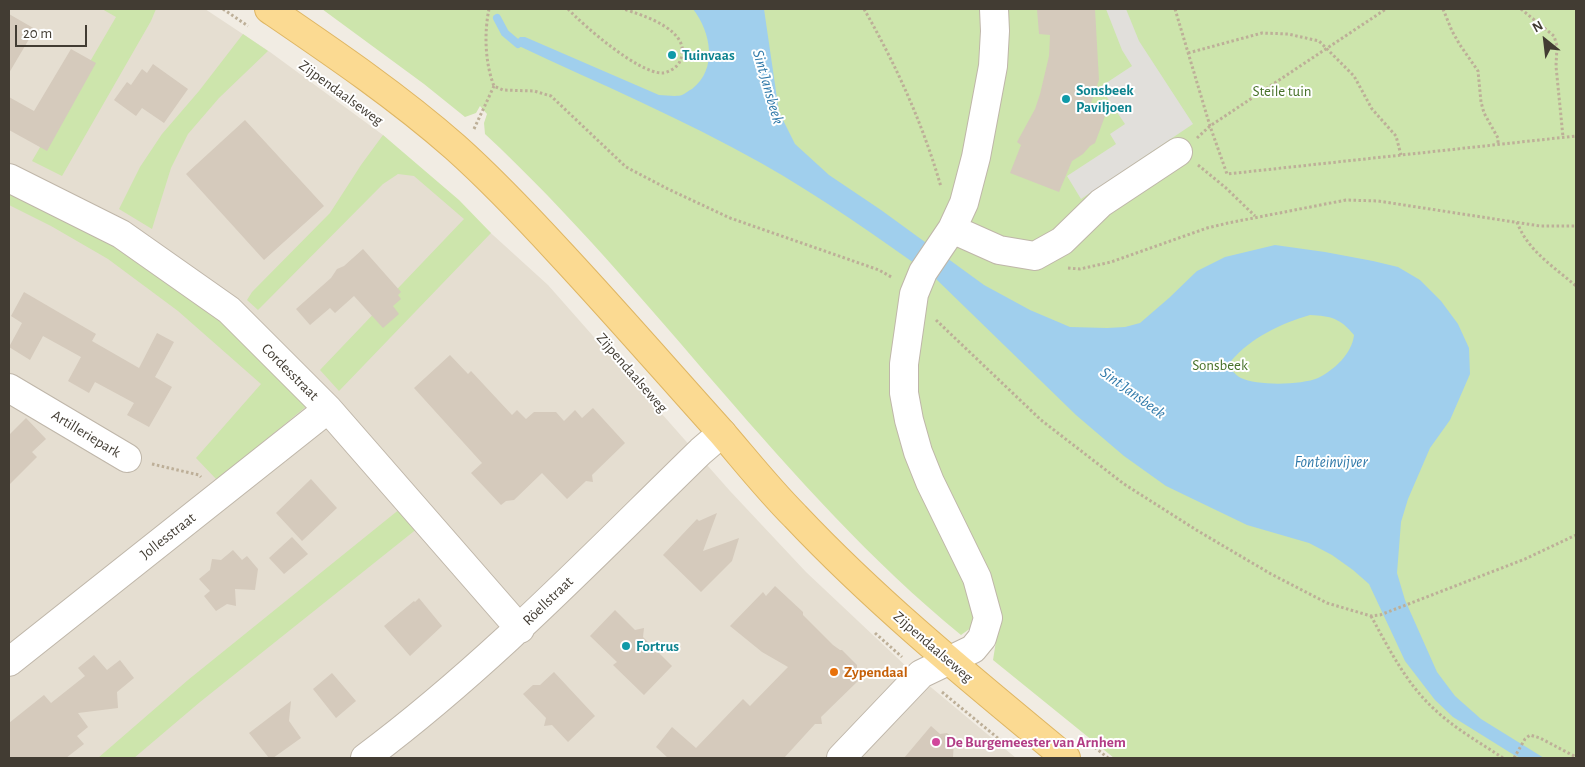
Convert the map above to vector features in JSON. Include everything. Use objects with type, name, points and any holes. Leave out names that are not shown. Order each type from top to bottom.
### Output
[{"type":"main road","name":"Zijpendaalseweg","points":[[263,20],[319,43],[456,148],[521,210],[593,288],[792,514],[839,562],[949,662],[1076,749]]},
{"type":"street","points":[[841,758],[920,674],[949,662],[973,649],[982,638],[988,618],[977,578],[930,482],[918,452],[904,392],[904,364],[918,283],[964,203],[968,188],[986,112],[993,66],[994,9]]},
{"type":"street","points":[[945,239],[1035,256],[1062,241],[1101,203],[1186,156]]},
{"type":"street","name":"Cordesstraat","points":[[9,178],[120,234],[229,310],[328,410],[520,629]]},
{"type":"street","name":"Artilleriepark","points":[[9,388],[127,458]]},
{"type":"street","name":"Jollesstraat","points":[[9,662],[328,410]]},
{"type":"street","name":"Röellstraat","points":[[365,758],[404,729],[520,629],[701,451],[722,433]]},
{"type":"path","points":[[224,9],[263,20]]},
{"type":"path","points":[[489,9],[486,39],[489,73],[494,86],[503,90],[545,93],[557,101],[626,167],[730,218],[879,270],[898,281],[918,283],[943,327],[1041,420],[1124,484],[1271,574],[1327,603],[1370,616],[1380,615],[1525,559],[1576,535]]},
{"type":"path","points":[[568,9],[582,24],[624,56],[646,69],[662,73],[673,69],[680,62],[682,53],[681,43],[675,33],[658,23],[623,9]]},
{"type":"path","points":[[864,9],[906,89],[930,152],[942,191]]},
{"type":"path","points":[[1175,9],[1210,126],[1227,174],[1576,136]]},
{"type":"path","points":[[1214,124],[1386,9]]},
{"type":"path","points":[[1443,9],[1460,46],[1478,71],[1484,114],[1498,138],[1498,144]]},
{"type":"path","points":[[1521,9],[1550,32],[1557,42],[1556,66],[1563,137]]},
{"type":"path","points":[[1188,53],[1268,32],[1288,34],[1319,42],[1354,76],[1372,109],[1396,136],[1401,155]]},
{"type":"path","points":[[480,136],[473,130],[494,86]]},
{"type":"path","points":[[1186,156],[1226,188],[1255,217]]},
{"type":"path","points":[[1035,256],[1062,267],[1091,267],[1111,262],[1207,228],[1338,201],[1359,200],[1393,203],[1540,226],[1576,226]]},
{"type":"path","points":[[1517,222],[1522,235],[1532,248],[1576,286]]},
{"type":"path","name":"Artilleriepark","points":[[127,458],[199,475],[219,495]]},
{"type":"path","points":[[1370,616],[1399,665],[1430,706],[1449,722],[1503,758]]},
{"type":"path","name":"Zijpendaalseweg","points":[[873,631],[920,674],[1008,747]]},
{"type":"path","points":[[1515,757],[1525,739],[1530,735],[1553,744],[1576,757]]},
{"type":"path","points":[[1076,749],[1108,758]]},
{"type":"shaded area","points":[[9,9],[205,9],[270,52],[383,135],[548,285],[730,491],[806,572],[909,669],[1016,758],[9,758]]},
{"type":"shaded area","points":[[1106,9],[1126,9],[1139,41],[1193,124],[1081,199],[1067,176],[1116,144],[1110,134],[1125,124],[1100,87],[1132,66],[1122,50]]},
{"type":"green space","points":[[102,9],[156,9],[151,21],[62,176],[32,161],[116,17]]},
{"type":"green space","name":"Sonsbeek","points":[[322,9],[1576,9],[1576,758],[1114,758],[993,660],[996,641],[975,625],[961,635],[896,578],[835,517],[776,453],[606,258],[547,195],[485,134],[484,123],[487,114],[480,106],[476,113],[465,117],[424,84]]},
{"type":"green space","points":[[243,34],[268,51],[219,98],[188,134],[171,168],[152,229],[119,209],[140,167],[162,134],[199,91]]},
{"type":"green space","points":[[383,135],[459,200],[491,233],[339,391],[320,370],[464,219],[414,176],[398,174],[383,184],[258,310],[247,300],[252,292],[330,213]]},
{"type":"green space","points":[[9,177],[168,266],[314,400],[217,480],[196,458],[261,384],[178,311],[108,259],[51,226],[9,205]]},
{"type":"green space","points":[[406,504],[423,524],[200,702],[134,758],[98,758],[188,680]]},
{"type":"water","name":"Fonteinvijver","points":[[693,9],[764,9],[779,112],[795,144],[829,175],[881,210],[984,285],[1030,310],[1070,327],[1125,327],[1140,323],[1197,271],[1225,257],[1275,245],[1325,252],[1398,267],[1420,280],[1441,301],[1458,324],[1469,348],[1470,374],[1450,420],[1430,448],[1408,499],[1401,522],[1397,573],[1405,600],[1437,672],[1455,696],[1481,719],[1544,758],[1521,758],[1514,755],[1453,717],[1435,700],[1405,661],[1369,584],[1332,555],[1309,543],[1247,525],[1166,486],[1124,456],[1076,415],[935,278],[871,233],[806,190],[732,147],[519,46],[518,39],[525,37],[659,95],[680,96],[692,89],[706,71],[709,50],[704,28]],"holes":[[[1310,315],[1339,321],[1354,335],[1353,342],[1346,355],[1324,375],[1311,380],[1280,384],[1248,381],[1232,371],[1231,361],[1257,338],[1288,323]]]},
{"type":"building","name":"Sonsbeek Paviljoen","points":[[1037,9],[1095,9],[1099,80],[1091,103],[1106,108],[1105,116],[1095,143],[1072,161],[1059,192],[1010,173],[1021,145],[1017,142],[1035,109],[1040,94],[1049,56],[1050,35],[1039,34]]},
{"type":"building","points":[[9,14],[35,29],[9,73]]},
{"type":"building","points":[[71,49],[96,63],[47,151],[9,130],[9,97],[34,111]]},
{"type":"building","points":[[153,64],[188,89],[164,123],[142,108],[136,116],[114,100],[127,82],[131,85],[142,69],[147,73]]},
{"type":"building","points":[[245,120],[324,206],[264,260],[186,174]]},
{"type":"building","points":[[363,249],[401,292],[398,295],[401,299],[393,306],[399,314],[383,328],[354,296],[335,313],[330,308],[310,325],[296,309],[331,278],[337,269],[344,266]]},
{"type":"building","points":[[24,292],[96,334],[92,341],[139,368],[157,333],[174,342],[155,377],[172,387],[149,427],[127,415],[134,403],[95,382],[89,393],[68,381],[81,357],[43,336],[30,360],[9,347],[22,323],[11,316]]},
{"type":"building","points":[[450,355],[468,374],[471,371],[512,415],[517,410],[526,419],[534,412],[556,412],[564,421],[575,410],[582,418],[593,408],[625,443],[592,475],[593,482],[586,481],[567,499],[542,473],[514,500],[506,501],[501,505],[471,473],[482,463],[414,388]]},
{"type":"building","points":[[26,418],[46,439],[32,452],[37,457],[9,485],[9,435]]},
{"type":"building","points":[[311,479],[337,508],[302,541],[276,513]]},
{"type":"building","points":[[717,513],[703,551],[739,538],[732,561],[701,592],[663,555],[697,519],[699,521]]},
{"type":"building","points":[[292,537],[308,554],[284,574],[269,558]]},
{"type":"building","points":[[233,550],[242,560],[247,556],[258,569],[255,590],[235,589],[236,606],[227,604],[216,611],[204,596],[210,591],[199,579],[210,570],[212,559],[221,560]]},
{"type":"building","points":[[775,586],[803,612],[803,615],[833,645],[842,650],[857,665],[857,668],[863,673],[859,680],[821,717],[822,724],[815,724],[784,758],[668,758],[656,747],[672,727],[696,748],[743,699],[750,706],[788,667],[762,652],[730,626],[763,592],[766,596]]},
{"type":"building","points":[[419,598],[442,626],[410,656],[384,626]]},
{"type":"building","name":"Fortrus","points":[[615,610],[635,630],[644,628],[643,637],[672,666],[644,695],[613,665],[617,662],[590,636]]},
{"type":"building","points":[[94,655],[107,670],[120,660],[134,678],[117,692],[118,708],[78,713],[88,727],[77,736],[84,744],[66,758],[9,758],[9,723],[44,695],[51,703],[85,676],[78,668]]},
{"type":"building","points":[[554,672],[595,716],[568,742],[552,725],[544,726],[546,718],[523,694],[533,685],[540,685]]},
{"type":"building","points":[[332,673],[356,701],[336,718],[313,689]]},
{"type":"building","points":[[291,701],[289,721],[301,738],[273,758],[269,758],[249,733]]},
{"type":"building","name":"De Burgemeester van Arnhem","points":[[931,726],[940,734],[947,733],[954,739],[953,758],[904,758]]},
{"type":"waterway","points":[[497,18],[505,33],[518,44]]},
{"type":"place","name":"Tuinvaas","points":[[672,55]]},
{"type":"place","name":"Sonsbeek Paviljoen","points":[[1066,99]]},
{"type":"place","name":"Fortrus","points":[[626,646]]},
{"type":"place","name":"Zypendaal","points":[[834,672]]},
{"type":"place","name":"De Burgemeester van Arnhem","points":[[936,742]]},
{"type":"water label","name":"Sint Jansbeek","points":[[768,87]]},
{"type":"water label","name":"Sint Jansbeek","points":[[1133,393]]},
{"type":"park label","name":"Steile tuin","points":[[1282,91]]}]
